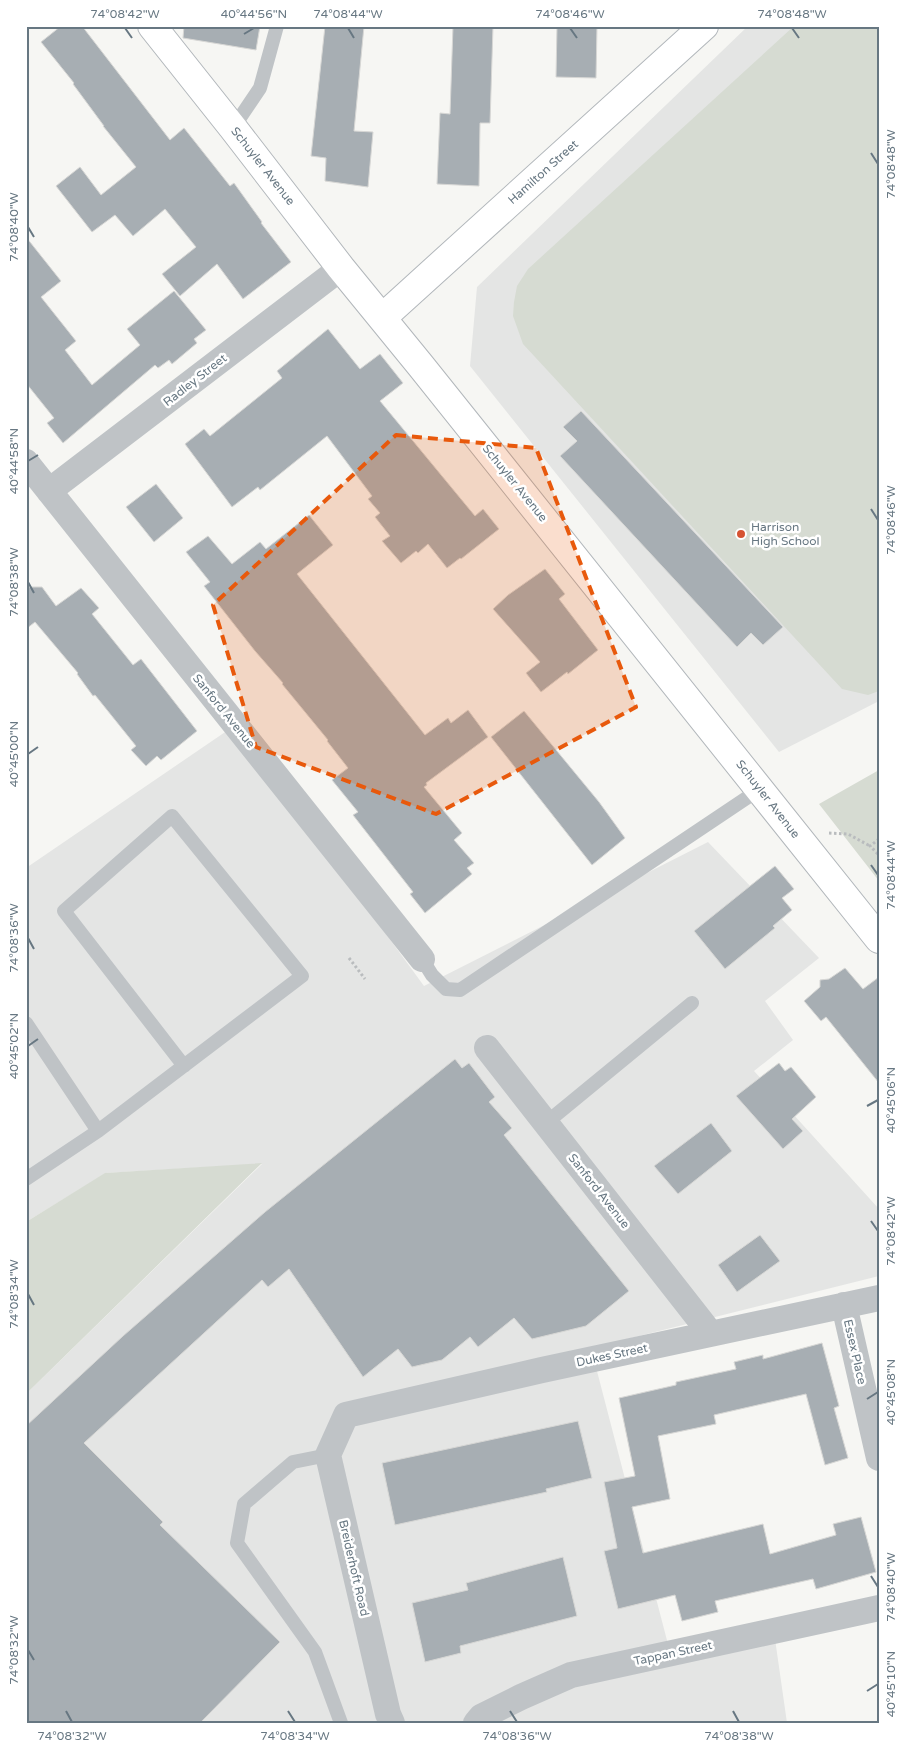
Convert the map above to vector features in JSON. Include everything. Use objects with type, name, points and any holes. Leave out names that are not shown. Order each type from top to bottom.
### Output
[{"type":"main road","name":"Schuyler Avenue","points":[[152,26],[341,268],[879,938]]},
{"type":"main road","name":"Hamilton Street","points":[[382,318],[704,26]]},
{"type":"street","name":"Radley Street","points":[[49,491],[341,268]]},
{"type":"street","name":"Sanford Avenue","points":[[26,462],[422,960]]},
{"type":"street","name":"Sanford Avenue","points":[[487,1048],[711,1334]]},
{"type":"street","name":"Dukes Street","points":[[328,1455],[346,1415],[879,1298]]},
{"type":"street","name":"Essex Place","points":[[844,1305],[879,1458]]},
{"type":"street","name":"Breiderhoft Road","points":[[328,1455],[388,1714],[392,1723]]},
{"type":"street","name":"Tappan Street","points":[[476,1723],[481,1717],[521,1696],[571,1675],[879,1608]]},
{"type":"lane","points":[[233,128],[260,88],[276,26]]},
{"type":"lane","points":[[422,960],[432,975],[446,989],[460,990],[760,789]]},
{"type":"lane","points":[[26,1179],[98,1131],[184,1066],[302,976],[172,816],[64,911],[184,1066]]},
{"type":"lane","points":[[546,1123],[692,1003]]},
{"type":"lane","points":[[26,1022],[98,1131]]},
{"type":"lane","points":[[328,1455],[293,1462],[244,1504],[237,1543],[315,1652],[341,1723]]},
{"type":"path","points":[[800,839],[826,833],[848,834],[870,846],[879,855]]},
{"type":"path","points":[[870,846],[879,839]]},
{"type":"path","points":[[348,958],[365,980]]},
{"type":"highlighted area","points":[[396,435],[536,448],[636,707],[436,814],[256,747],[213,605]]},
{"type":"shaded area","name":"Harrison High School","points":[[748,26],[879,26],[879,701],[779,752],[470,366],[477,287]]},
{"type":"shaded area","name":"Harrison High School","points":[[794,26],[879,26],[879,691],[868,695],[842,689],[523,344],[513,316],[517,286],[528,269]]},
{"type":"shaded area","points":[[234,726],[424,986],[708,842],[819,958],[765,1001],[793,1040],[754,1071],[879,1209],[879,1276],[591,1348],[670,1652],[774,1632],[787,1723],[26,1723],[26,1394],[262,1164],[106,1173],[26,1222],[26,868]]},
{"type":"shaded area","points":[[879,770],[879,881],[819,804]]},
{"type":"shaded area","points":[[262,1163],[26,1394],[26,1222],[105,1173]]},
{"type":"building","points":[[61,26],[82,26],[170,140],[184,128],[230,186],[234,183],[261,223],[291,262],[243,299],[217,264],[180,296],[162,274],[196,247],[165,209],[133,236],[115,215],[92,232],[56,186],[80,167],[101,195],[136,167],[41,42]]},
{"type":"building","points":[[184,26],[260,26],[256,50],[183,38]]},
{"type":"building","points":[[325,26],[364,26],[354,131],[373,132],[368,187],[325,181],[326,158],[311,156]]},
{"type":"building","points":[[453,26],[493,26],[490,123],[480,123],[479,186],[437,184],[440,113],[450,114]]},
{"type":"building","points":[[557,26],[597,26],[596,78],[556,77]]},
{"type":"building","points":[[26,237],[61,281],[41,297],[76,341],[65,350],[92,385],[140,345],[127,329],[174,291],[206,330],[194,339],[197,343],[172,364],[169,360],[158,368],[155,365],[63,443],[47,423],[54,418],[26,383]]},
{"type":"building","points":[[328,329],[360,369],[380,354],[403,383],[380,401],[475,516],[483,509],[499,529],[447,568],[428,544],[418,553],[416,551],[401,563],[382,541],[390,536],[375,517],[380,513],[368,499],[372,496],[327,436],[260,490],[258,487],[232,507],[185,444],[204,429],[210,436],[282,378],[277,371]]},
{"type":"building","points":[[581,411],[783,627],[763,645],[751,633],[737,647],[560,456],[577,441],[563,427]]},
{"type":"building","points":[[156,484],[183,518],[154,542],[126,507]]},
{"type":"building","points":[[309,515],[333,545],[297,574],[425,735],[448,718],[451,723],[468,710],[488,737],[426,783],[427,785],[424,787],[462,833],[454,840],[474,863],[467,868],[472,874],[425,913],[410,894],[413,892],[353,815],[358,812],[332,780],[348,768],[283,683],[255,651],[204,586],[210,582],[186,552],[208,536],[232,564],[260,542],[266,549]]},
{"type":"building","points":[[545,569],[565,594],[559,599],[598,650],[568,674],[567,672],[541,692],[526,673],[540,662],[493,609],[508,595]]},
{"type":"building","points":[[26,587],[42,587],[56,606],[81,588],[99,608],[92,614],[133,665],[141,659],[197,731],[161,760],[157,756],[146,766],[131,750],[136,746],[95,695],[93,696],[78,673],[35,622],[26,629]]},
{"type":"building","points":[[524,711],[599,802],[625,838],[592,865],[491,737]]},
{"type":"building","points":[[775,866],[794,889],[782,898],[792,910],[773,926],[775,928],[725,969],[694,931]]},
{"type":"building","points":[[845,968],[863,989],[879,977],[879,1083],[826,1017],[821,1021],[804,1001],[820,987],[820,980],[829,979]]},
{"type":"building","points":[[455,1059],[462,1068],[469,1063],[495,1097],[489,1102],[512,1128],[504,1135],[629,1291],[586,1326],[532,1339],[514,1318],[478,1347],[470,1337],[442,1360],[412,1367],[398,1349],[363,1377],[289,1269],[268,1287],[262,1280],[84,1443],[163,1522],[160,1525],[280,1642],[200,1723],[26,1723],[26,1426],[123,1336],[265,1212]]},
{"type":"building","points":[[779,1063],[785,1071],[791,1067],[816,1097],[792,1119],[803,1131],[783,1149],[736,1096]]},
{"type":"building","points":[[711,1123],[732,1151],[678,1194],[654,1166]]},
{"type":"building","points":[[760,1235],[780,1261],[737,1292],[718,1265]]},
{"type":"building","points":[[822,1343],[839,1406],[834,1408],[848,1458],[825,1465],[806,1394],[714,1415],[716,1424],[658,1436],[670,1499],[632,1507],[643,1553],[763,1524],[770,1554],[836,1535],[833,1524],[861,1517],[876,1572],[816,1589],[813,1579],[715,1601],[718,1612],[682,1621],[675,1595],[618,1609],[604,1551],[617,1548],[604,1482],[635,1476],[619,1398],[676,1385],[676,1382],[736,1369],[734,1362],[763,1355],[763,1359]]},
{"type":"building","points":[[578,1421],[592,1478],[546,1489],[547,1492],[395,1525],[382,1463]]},
{"type":"building","points":[[563,1557],[577,1616],[460,1646],[461,1653],[425,1662],[412,1603],[468,1590],[466,1583]]},
{"type":"place","name":"Harrison High School","points":[[741,534]]}]
